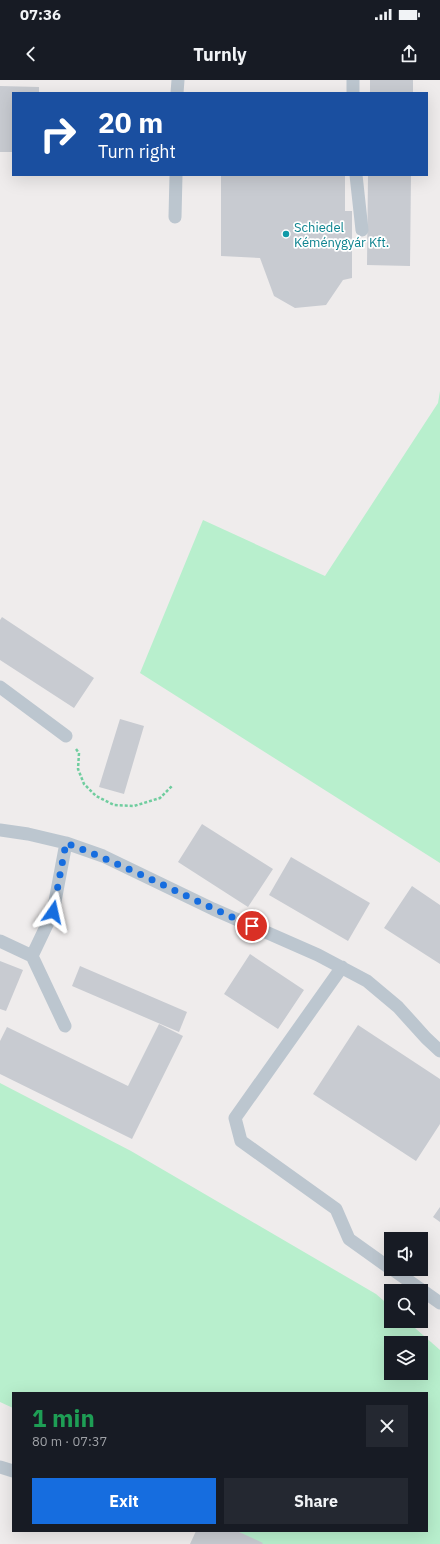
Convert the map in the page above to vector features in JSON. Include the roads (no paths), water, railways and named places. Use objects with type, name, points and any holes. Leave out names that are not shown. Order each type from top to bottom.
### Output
[{"type":"lane","points":[[178,80],[178,92]]},
{"type":"lane","points":[[353,80],[353,92]]},
{"type":"lane","points":[[176,176],[176,217]]},
{"type":"lane","points":[[356,176],[362,230]]},
{"type":"lane","points":[[0,687],[66,736]]},
{"type":"lane","points":[[0,830],[28,834],[66,843],[103,856],[213,909],[342,967],[367,981],[398,1007],[440,1051]]},
{"type":"lane","points":[[32,956],[53,912],[66,843]]},
{"type":"lane","points":[[0,941],[32,956],[65,1026]]},
{"type":"lane","points":[[342,967],[235,1118],[241,1141],[336,1209],[349,1239],[384,1264]]},
{"type":"lane","points":[[401,1276],[440,1303]]},
{"type":"lane","points":[[0,1467],[12,1471]]},
{"type":"place","name":"Schiedel Kéménygyár Kft.","points":[[286,234]]}]
